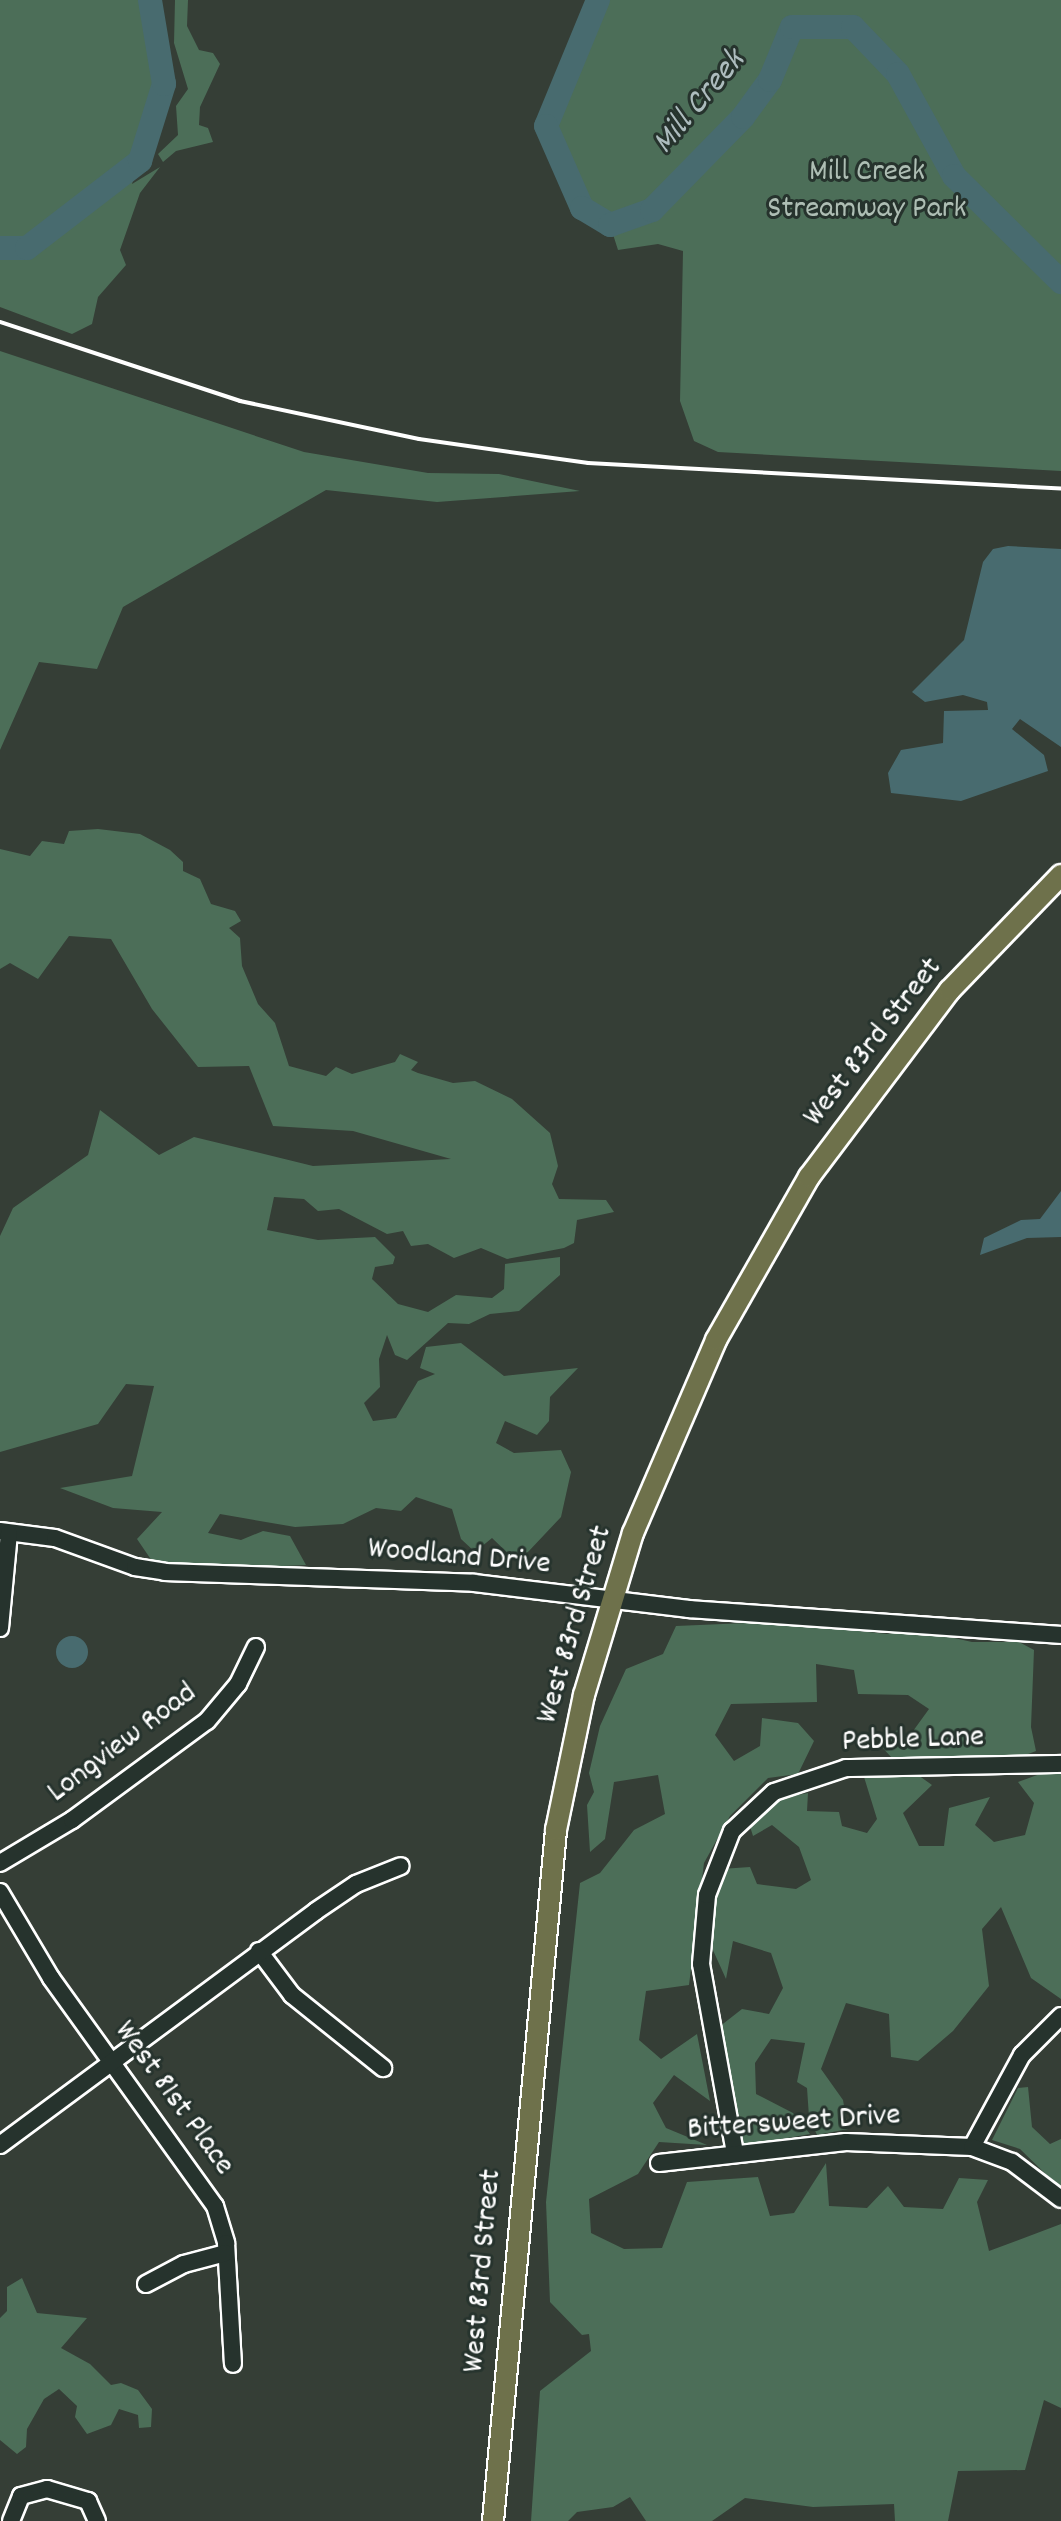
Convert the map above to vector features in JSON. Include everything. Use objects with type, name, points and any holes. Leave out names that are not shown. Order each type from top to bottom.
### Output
[{"type":"main road","name":"West 83rd Street","points":[[493,2521],[548,1891],[569,1763],[610,1601],[686,1403],[752,1271],[809,1177],[939,1004],[1061,875]]},
{"type":"street","name":"Woodland Drive","points":[[5,1532],[55,1538],[135,1567],[165,1572],[474,1583],[610,1601],[1061,1635]]},
{"type":"street","points":[[0,1628],[5,1532]]},
{"type":"street","name":"Longview Road","points":[[0,1863],[72,1820],[207,1721],[238,1684],[256,1647]]},
{"type":"street","name":"Pebble Lane","points":[[735,2153],[701,1964],[707,1895],[719,1856],[740,1822],[774,1792],[846,1768],[1061,1764]]},
{"type":"street","points":[[0,2145],[114,2063],[259,1951],[356,1884],[401,1866]]},
{"type":"street","name":"West 81st Place","points":[[0,1892],[51,1978],[197,2176],[215,2206],[226,2253],[233,2364]]},
{"type":"street","points":[[259,1951],[292,1995],[383,2068]]},
{"type":"street","points":[[972,2147],[1022,2055],[1061,2016]]},
{"type":"street","name":"Bittersweet Drive","points":[[659,2163],[846,2142],[972,2147],[1012,2162],[1061,2199]]},
{"type":"street","points":[[146,2284],[184,2264],[226,2253]]},
{"type":"street","points":[[11,2521],[21,2496],[47,2489],[88,2501],[97,2521]]},
{"type":"green space","points":[[0,0],[150,0],[164,84],[132,184],[160,167],[140,193],[120,250],[126,265],[98,297],[92,324],[72,334],[0,307]]},
{"type":"green space","points":[[175,0],[188,0],[187,26],[199,50],[213,53],[220,64],[200,107],[199,125],[208,128],[213,142],[176,151],[163,162],[158,154],[178,135],[176,106],[188,89],[174,43]]},
{"type":"green space","name":"Mill Creek Streamway Park","points":[[598,0],[1061,0],[1061,471],[718,452],[694,441],[680,401],[683,251],[658,244],[618,250],[610,225],[582,208],[546,126]]},
{"type":"green space","points":[[0,351],[304,452],[428,473],[499,474],[580,491],[437,502],[326,490],[123,607],[97,669],[39,662],[0,750]]},
{"type":"green space","points":[[98,829],[140,834],[170,850],[183,862],[183,871],[200,879],[211,904],[235,911],[241,921],[229,928],[240,938],[242,966],[258,1004],[275,1023],[289,1066],[326,1076],[336,1067],[352,1074],[395,1062],[400,1054],[418,1062],[411,1070],[418,1073],[453,1083],[475,1081],[512,1099],[550,1133],[558,1166],[552,1184],[559,1199],[606,1200],[614,1212],[577,1220],[574,1243],[564,1248],[507,1259],[481,1248],[454,1258],[428,1244],[411,1246],[403,1231],[387,1234],[339,1209],[318,1211],[304,1199],[274,1197],[267,1230],[318,1240],[375,1237],[395,1257],[393,1264],[375,1267],[372,1279],[398,1304],[428,1312],[456,1295],[492,1298],[504,1289],[505,1264],[560,1257],[560,1275],[519,1311],[490,1314],[469,1324],[448,1323],[407,1360],[395,1355],[387,1335],[379,1359],[380,1387],[364,1403],[373,1421],[396,1418],[418,1381],[435,1374],[420,1368],[426,1347],[461,1343],[504,1376],[578,1368],[550,1397],[549,1421],[537,1435],[505,1421],[496,1443],[514,1453],[561,1450],[571,1472],[561,1517],[528,1552],[513,1558],[492,1538],[475,1552],[461,1539],[452,1509],[416,1497],[401,1511],[376,1508],[343,1524],[295,1527],[220,1514],[208,1533],[241,1540],[263,1531],[290,1536],[306,1565],[214,1569],[152,1561],[137,1539],[162,1512],[113,1508],[60,1488],[132,1476],[154,1386],[126,1384],[98,1424],[0,1452],[0,1236],[13,1208],[88,1155],[100,1110],[159,1155],[194,1137],[313,1166],[451,1159],[353,1131],[273,1126],[249,1066],[198,1067],[152,1009],[111,939],[69,936],[38,979],[10,963],[0,969],[0,849],[30,856],[42,841],[64,844],[69,831]]},
{"type":"green space","points":[[773,1622],[887,1634],[919,1630],[972,1642],[1019,1642],[1034,1650],[1031,1727],[1036,1751],[1010,1761],[892,1758],[878,1743],[899,1729],[908,1738],[929,1709],[908,1695],[858,1694],[854,1670],[816,1664],[817,1702],[731,1704],[715,1735],[734,1761],[760,1746],[762,1718],[798,1723],[814,1741],[798,1774],[768,1778],[730,1816],[704,1863],[689,1985],[646,1991],[639,2040],[661,2059],[697,2034],[710,2101],[674,2075],[653,2103],[666,2128],[707,2145],[659,2142],[638,2174],[589,2199],[591,2233],[624,2249],[662,2248],[687,2182],[758,2177],[770,2216],[794,2213],[826,2163],[829,2206],[867,2208],[888,2186],[904,2207],[943,2209],[959,2178],[988,2180],[977,2202],[989,2251],[1061,2224],[1061,2408],[1044,2400],[1025,2470],[958,2471],[948,2521],[895,2521],[894,2504],[813,2507],[745,2498],[712,2521],[646,2521],[630,2497],[613,2507],[577,2512],[568,2521],[531,2521],[540,2391],[591,2351],[589,2334],[582,2335],[550,2302],[546,2202],[580,1883],[600,1873],[634,1830],[665,1814],[658,1775],[614,1782],[605,1839],[590,1852],[587,1805],[594,1792],[589,1773],[600,1726],[626,1669],[663,1654],[676,1626]]},
{"type":"green space","points":[[1051,1770],[1061,1774],[1061,1999],[1031,1978],[1001,1907],[982,1929],[989,1986],[953,2031],[918,2061],[891,2057],[889,2014],[846,2003],[821,2069],[843,2100],[848,2129],[817,2135],[809,2117],[807,2088],[797,2082],[805,2043],[771,2039],[755,2063],[756,2094],[793,2113],[810,2134],[743,2146],[738,2117],[730,2105],[719,2027],[742,2009],[769,2014],[783,1988],[771,1953],[733,1941],[726,1979],[712,1948],[714,1898],[721,1869],[750,1867],[757,1884],[796,1889],[811,1880],[799,1847],[772,1825],[753,1836],[748,1820],[782,1798],[808,1793],[807,1811],[839,1812],[842,1826],[867,1833],[877,1819],[864,1777],[918,1775],[932,1785],[903,1813],[919,1846],[944,1846],[949,1808],[990,1797],[975,1825],[994,1842],[1025,1835],[1034,1803],[1018,1782]]},
{"type":"green space","points":[[1028,2087],[1032,2127],[1050,2144],[1061,2139],[1061,2189],[1020,2149],[992,2140],[1018,2088]]},
{"type":"green space","points":[[22,2278],[37,2313],[87,2318],[61,2348],[90,2364],[111,2385],[121,2383],[138,2390],[152,2409],[151,2427],[139,2428],[138,2415],[119,2409],[111,2425],[87,2434],[75,2417],[77,2406],[59,2389],[44,2399],[27,2429],[26,2447],[17,2454],[0,2440],[0,2318],[7,2311],[7,2287]]},
{"type":"water","points":[[1008,546],[1061,549],[1061,747],[1020,719],[1012,729],[1044,755],[1048,771],[961,801],[891,793],[888,773],[901,750],[943,743],[944,711],[988,710],[987,702],[963,695],[925,702],[912,692],[964,640],[983,562],[993,549]]},
{"type":"water","points":[[1061,1191],[1061,1237],[1027,1238],[980,1255],[984,1238],[1021,1220],[1040,1219]]},
{"type":"water","points":[[72,1636],[84,1640],[88,1652],[84,1664],[72,1668],[60,1664],[56,1652],[60,1640]]},
{"type":"waterway","name":"Mill Creek","points":[[0,248],[27,248],[140,161],[164,84],[150,0]]},
{"type":"waterway","name":"Mill Creek","points":[[598,0],[546,126],[582,208],[610,225],[652,210],[743,117],[770,80],[792,27],[853,27],[898,74],[954,176],[1061,282]]},
{"type":"railway","points":[[0,322],[240,401],[419,439],[588,463],[1061,489]]}]
